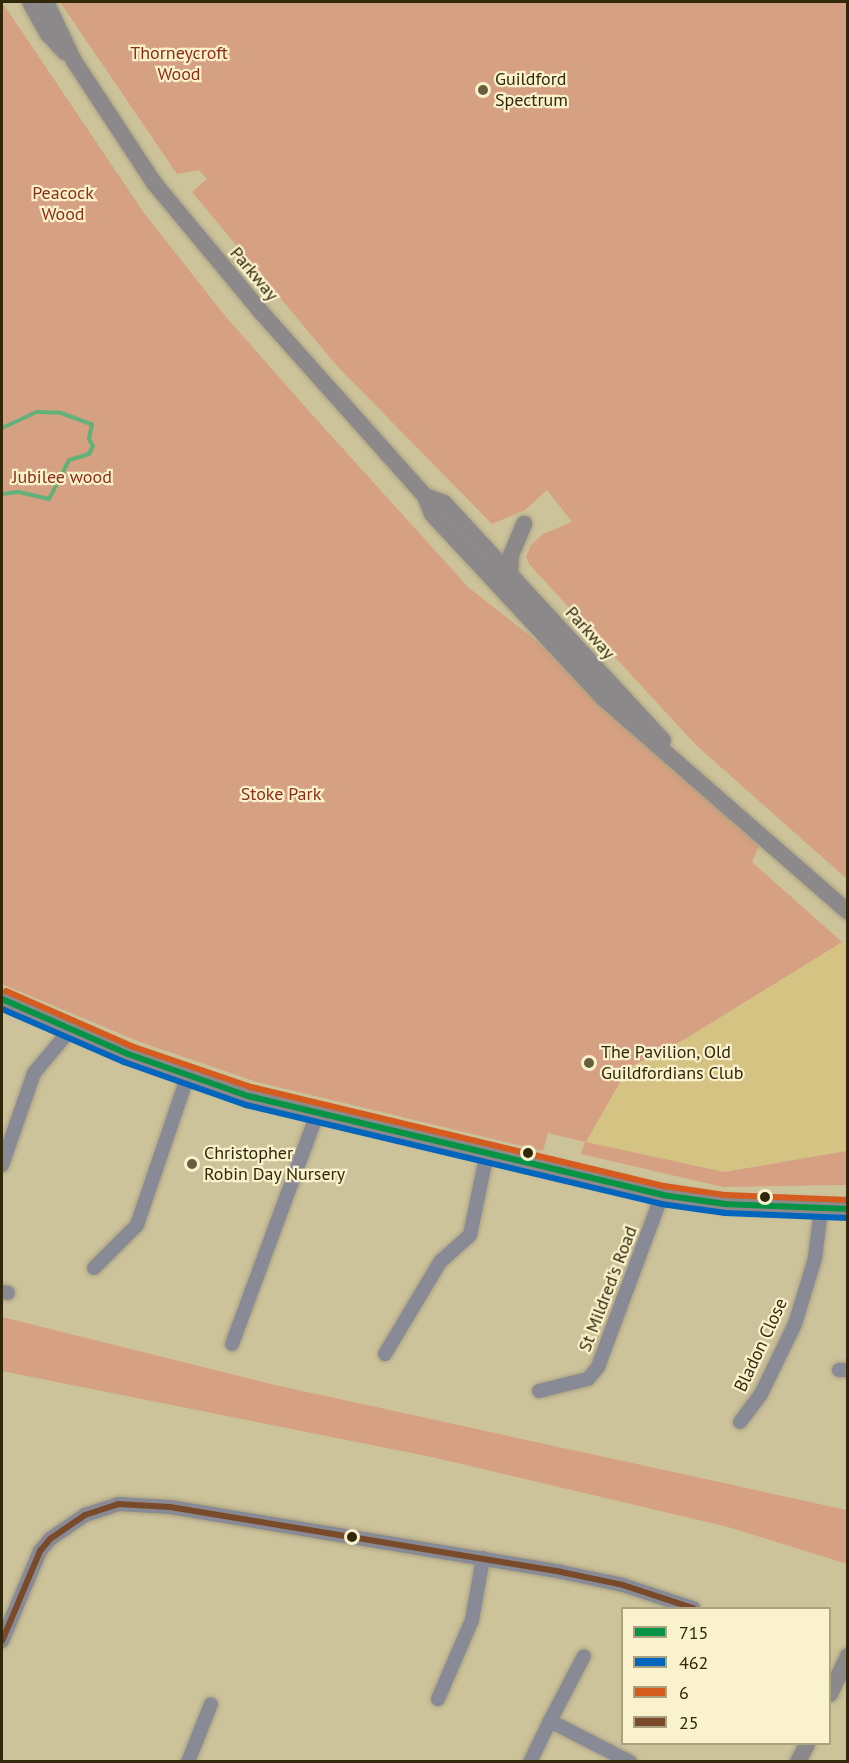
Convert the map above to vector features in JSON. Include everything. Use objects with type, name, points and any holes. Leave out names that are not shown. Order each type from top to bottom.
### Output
[{"type":"main road","name":"Parkway","points":[[30,2],[48,34],[74,61]]},
{"type":"main road","name":"Parkway","points":[[46,2],[74,61],[142,166],[181,218],[425,496],[432,514],[603,698],[848,912]]},
{"type":"main road","name":"Parkway","points":[[425,496],[444,503],[723,804]]},
{"type":"main road","points":[[510,575],[513,546],[524,524]]},
{"type":"main road","points":[[2,999],[70,1030],[248,1096],[662,1195],[725,1204],[821,1210],[848,1209]]},
{"type":"main road","points":[[833,1677],[848,1656]]},
{"type":"main road","points":[[798,1761],[806,1745]]},
{"type":"street","points":[[2,1165],[33,1073],[70,1030]]},
{"type":"street","points":[[94,1268],[137,1225],[188,1075]]},
{"type":"street","points":[[232,1344],[318,1112]]},
{"type":"street","points":[[385,1354],[440,1262],[470,1235],[487,1153]]},
{"type":"street","name":"St Mildred's Road","points":[[539,1390],[588,1379],[598,1367],[662,1195]]},
{"type":"street","name":"Bladon Close","points":[[740,1422],[761,1394],[795,1324],[815,1258],[821,1210]]},
{"type":"street","points":[[2,1641],[36,1560],[50,1539],[85,1515],[117,1504],[170,1507],[483,1558],[623,1585],[690,1607]]},
{"type":"street","points":[[438,1699],[472,1620],[483,1558]]},
{"type":"street","points":[[530,1761],[584,1656]]},
{"type":"street","points":[[188,1761],[211,1704]]},
{"type":"street","points":[[550,1721],[630,1761]]},
{"type":"shaded area","points":[[842,942],[847,947],[847,1151],[724,1172],[586,1142],[628,1068],[685,1039]]},
{"type":"green space","name":"Stoke Park","points":[[2,2],[144,213],[226,317],[308,410],[468,587],[562,661],[759,846],[752,862],[842,942],[685,1039],[628,1068],[586,1142],[724,1172],[847,1151],[847,1185],[723,1187],[581,1154],[585,1142],[548,1133],[543,1151],[257,1082],[140,1042],[2,984]]},
{"type":"green space","name":"Thorneycroft Wood","points":[[60,2],[847,2],[847,879],[697,746],[529,564],[526,557],[531,545],[543,534],[572,522],[547,490],[525,510],[492,524],[337,366],[192,192],[207,179],[199,170],[177,174]]},
{"type":"green space","points":[[2,1317],[275,1385],[847,1510],[847,1564],[728,1527],[432,1457],[2,1371]]},
{"type":"waterway","points":[[2,428],[37,412],[61,413],[92,424],[89,439],[93,446],[89,454],[69,460],[49,499],[18,492],[2,494]]},
{"type":"transit line","name":"6","points":[[6,991],[131,1046],[251,1087],[664,1186],[726,1195],[848,1200]]},
{"type":"transit line","name":"715","points":[[2,999],[128,1054],[248,1096],[662,1195],[725,1204],[848,1209]]},
{"type":"transit line","name":"462","points":[[2,1009],[124,1062],[246,1105],[661,1204],[725,1213],[848,1218]]},
{"type":"transit line","name":"25","points":[[2,1641],[40,1551],[50,1539],[85,1515],[118,1504],[170,1507],[561,1572],[623,1585],[690,1607]]},
{"type":"place","name":"Guildford Spectrum","points":[[483,90]]},
{"type":"place","name":"The Pavilion, Old Guildfordians Club","points":[[589,1063]]},
{"type":"place","name":"Christopher Robin Day Nursery","points":[[192,1164]]},
{"type":"park label","name":"Peacock Wood","points":[[63,204]]},
{"type":"park label","name":"Jubilee wood","points":[[62,477]]}]
